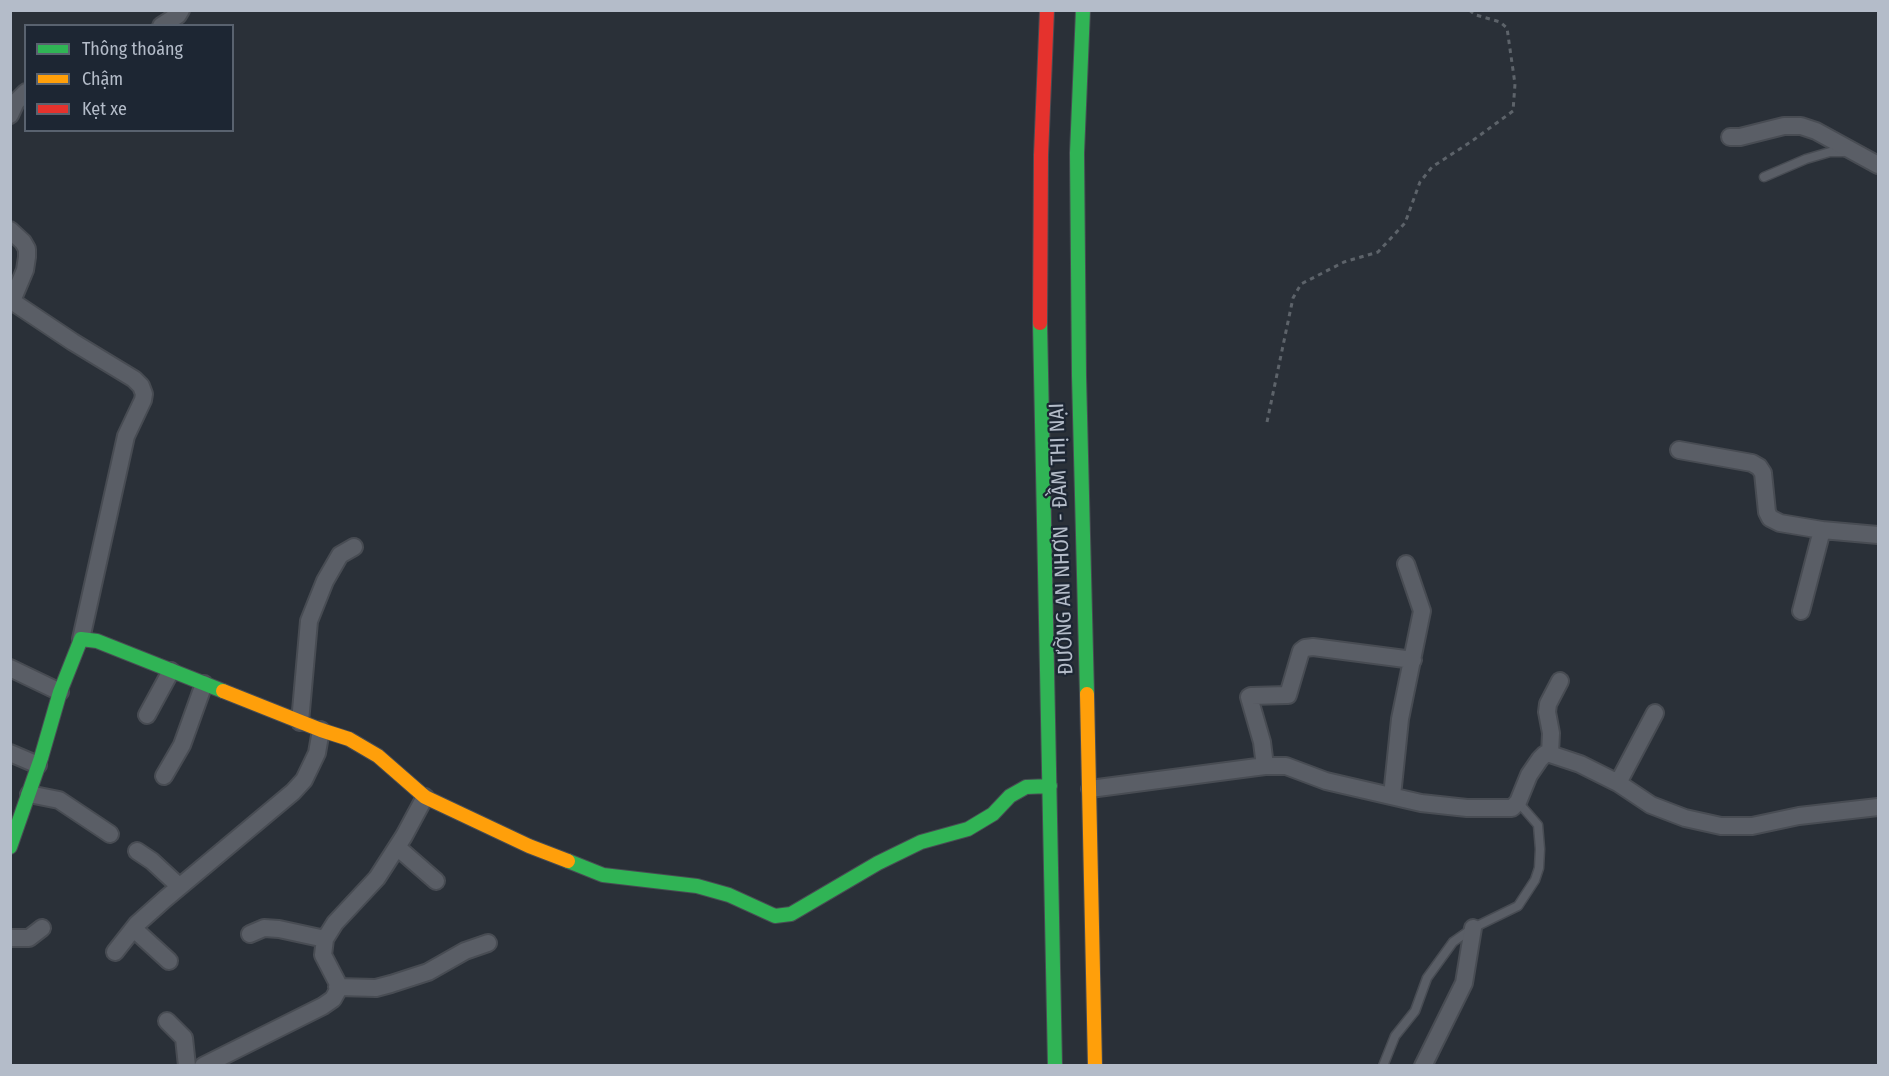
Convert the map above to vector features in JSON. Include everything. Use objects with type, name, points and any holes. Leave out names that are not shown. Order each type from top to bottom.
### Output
[{"type":"main road","name":"ĐƯỜNG AN NHƠN - ĐẦM THỊ NẠI","points":[[1047,10],[1041,155],[1040,378],[1055,1065]]},
{"type":"main road","name":"ĐƯỜNG AN NHƠN - ĐẦM THỊ NẠI","points":[[1083,10],[1077,153],[1079,376],[1095,1065]]},
{"type":"main road","points":[[10,847],[39,765],[60,692],[81,639],[97,641],[300,722],[350,739],[378,756],[425,797],[530,846],[603,875],[697,886],[729,895],[775,916],[791,914],[878,863],[921,842],[968,829],[993,814],[1010,796],[1026,787],[1050,786]]},
{"type":"street","points":[[164,24],[181,11]]},
{"type":"street","points":[[10,115],[16,102],[24,94]]},
{"type":"street","points":[[1730,137],[1740,137],[1784,126],[1801,126],[1815,131],[1878,165]]},
{"type":"street","points":[[10,230],[27,249],[25,270],[11,301],[134,379],[141,386],[144,394],[126,436],[81,639]]},
{"type":"street","points":[[1679,450],[1759,466],[1763,473],[1767,512],[1770,518],[1780,523],[1878,536]]},
{"type":"street","points":[[1800,611],[1822,530]]},
{"type":"street","points":[[300,722],[309,621],[325,581],[340,555],[354,547]]},
{"type":"street","points":[[1392,796],[1400,719],[1422,611],[1406,564]]},
{"type":"street","points":[[1265,766],[1262,742],[1249,697],[1288,695],[1301,651],[1305,648],[1313,647],[1413,660]]},
{"type":"street","points":[[10,668],[60,692]]},
{"type":"street","points":[[147,715],[171,671]]},
{"type":"street","points":[[1550,754],[1551,733],[1547,712],[1548,704],[1560,681]]},
{"type":"street","points":[[164,776],[182,745],[204,684]]},
{"type":"street","points":[[1618,783],[1655,712]]},
{"type":"street","points":[[115,952],[134,929],[179,886],[265,818],[293,792],[304,780],[316,753],[321,730]]},
{"type":"street","points":[[10,753],[39,765]]},
{"type":"street","points":[[1090,789],[1286,765],[1326,782],[1442,807],[1512,808],[1518,802],[1529,775],[1540,759],[1545,754],[1550,754],[1581,764],[1618,783],[1638,798],[1685,818],[1736,827],[1799,816],[1878,807]]},
{"type":"street","points":[[29,794],[59,800],[110,834]]},
{"type":"street","points":[[203,1065],[333,999],[338,990],[323,955],[325,939],[335,923],[377,878],[425,797]]},
{"type":"street","points":[[397,847],[436,881]]},
{"type":"street","points":[[137,851],[152,861],[179,886]]},
{"type":"street","points":[[10,938],[29,938],[42,928]]},
{"type":"street","points":[[250,934],[264,928],[279,929],[325,939]]},
{"type":"street","points":[[1423,1065],[1464,983],[1473,928]]},
{"type":"street","points":[[134,929],[169,961]]},
{"type":"street","points":[[337,987],[375,988],[392,984],[428,972],[465,951],[488,943]]},
{"type":"street","points":[[167,1021],[184,1038],[187,1065]]},
{"type":"lane","points":[[1764,177],[1814,157],[1830,153],[1851,152]]},
{"type":"lane","points":[[1383,1065],[1395,1036],[1415,1011],[1427,978],[1453,942],[1473,928],[1518,906],[1535,880],[1539,868],[1538,825],[1518,802]]},
{"type":"path","points":[[1266,422],[1293,298],[1301,284],[1344,262],[1378,252],[1405,223],[1420,182],[1432,167],[1513,111],[1515,84],[1507,28],[1500,22],[1476,15],[1469,10]]},
{"type":"traffic: fast","points":[[1083,10],[1077,153],[1079,376],[1087,694]]},
{"type":"traffic: fast","points":[[1040,323],[1055,1066]]},
{"type":"traffic: fast","points":[[10,847],[41,758],[60,692],[81,639],[97,641],[223,691]]},
{"type":"traffic: fast","points":[[568,861],[603,875],[697,886],[729,895],[775,916],[791,914],[878,863],[921,842],[968,829],[993,814],[1010,796],[1026,787],[1050,786]]},
{"type":"traffic: slow","points":[[223,691],[349,739],[378,756],[425,797],[529,846],[568,861]]},
{"type":"traffic: slow","points":[[1087,694],[1095,1066]]},
{"type":"traffic: jam","points":[[1040,323],[1041,155],[1047,10]]}]
